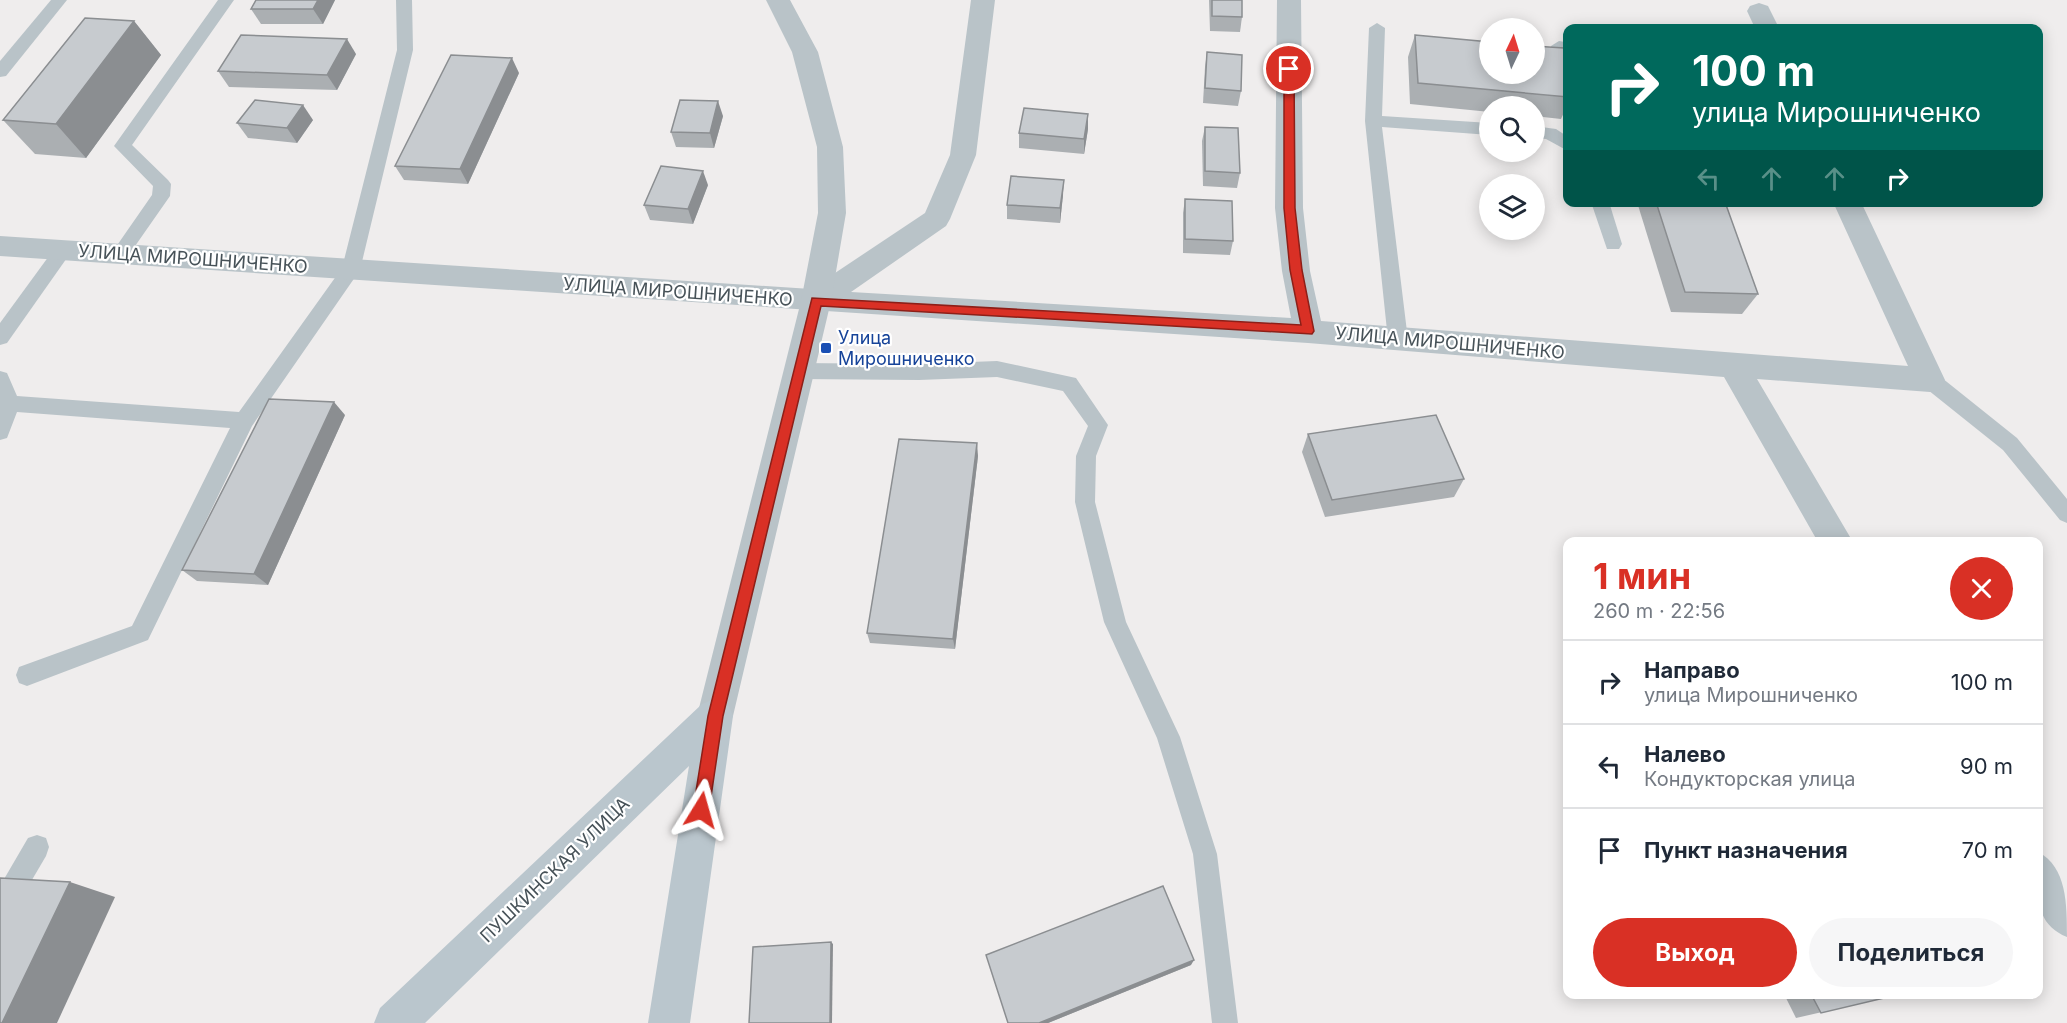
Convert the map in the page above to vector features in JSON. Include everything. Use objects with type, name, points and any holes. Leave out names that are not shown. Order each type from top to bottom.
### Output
[{"type":"main road","name":"ПУШКИНСКАЯ УЛИЦА","points":[[395,1023],[716,716]]},
{"type":"main road","points":[[669,1023],[716,716]]},
{"type":"street","points":[[716,716],[739,629],[797,371],[816,301],[832,213],[830,147],[805,52],[778,0]]},
{"type":"street","points":[[816,301],[936,219],[963,155],[983,0]]},
{"type":"street","points":[[1289,0],[1290,208],[1296,270],[1308,331]]},
{"type":"street","points":[[1849,207],[1930,380]]},
{"type":"street","name":"УЛИЦА МИРОШНИЧЕНКО","points":[[0,246],[816,301],[1308,331],[1734,367],[1930,380]]},
{"type":"street","points":[[1734,367],[1833,537]]},
{"type":"street","points":[[2043,879],[2067,917]]},
{"type":"lane","points":[[0,72],[59,0]]},
{"type":"lane","points":[[120,254],[161,196],[162,184],[122,146],[226,0]]},
{"type":"lane","points":[[27,675],[140,633],[244,421],[351,270],[405,50],[404,0]]},
{"type":"lane","points":[[1377,28],[1373,121],[1398,340]]},
{"type":"lane","points":[[1559,46],[1563,61]]},
{"type":"lane","points":[[1373,121],[1479,128]]},
{"type":"lane","points":[[1545,133],[1550,133],[1563,142]]},
{"type":"lane","points":[[1602,207],[1613,244]]},
{"type":"lane","points":[[0,338],[63,250]]},
{"type":"lane","points":[[797,371],[919,372],[997,369],[1068,384],[1098,425],[1086,456],[1085,502],[1115,622],[1168,737],[1205,854],[1225,1023]]},
{"type":"lane","points":[[0,380],[10,403],[0,432]]},
{"type":"lane","points":[[1930,380],[2010,444],[2067,514]]},
{"type":"lane","points":[[10,403],[244,421]]},
{"type":"lane","points":[[0,910],[37,847]]},
{"type":"building","points":[[256,0],[318,0],[313,9],[251,9]]},
{"type":"building","points":[[1212,0],[1242,0],[1242,17],[1212,16]]},
{"type":"building","points":[[85,18],[134,21],[56,124],[3,120]]},
{"type":"building","points":[[241,35],[347,39],[327,75],[218,71]]},
{"type":"building","points":[[1415,35],[1479,41],[1479,84],[1545,84],[1545,47],[1563,48],[1563,97],[1418,83]]},
{"type":"building","points":[[1207,52],[1242,55],[1241,91],[1205,88]]},
{"type":"building","points":[[451,55],[512,58],[460,169],[395,166]]},
{"type":"building","points":[[255,100],[303,105],[287,128],[237,123]]},
{"type":"building","points":[[680,100],[718,101],[710,133],[671,132]]},
{"type":"building","points":[[1024,108],[1088,114],[1084,139],[1019,133]]},
{"type":"building","points":[[1205,127],[1238,128],[1240,173],[1205,171]]},
{"type":"building","points":[[661,166],[703,171],[688,209],[644,205]]},
{"type":"building","points":[[1011,176],[1064,180],[1060,208],[1007,205]]},
{"type":"building","points":[[1185,199],[1232,201],[1233,241],[1185,239]]},
{"type":"building","points":[[1658,207],[1727,207],[1758,294],[1685,292]]},
{"type":"building","points":[[269,399],[334,402],[254,574],[182,570]]},
{"type":"building","points":[[1436,415],[1464,479],[1332,500],[1308,434]]},
{"type":"building","points":[[899,439],[977,443],[953,639],[867,633]]},
{"type":"building","points":[[0,878],[70,882],[2,1023],[0,1023]]},
{"type":"building","points":[[1163,886],[1194,960],[1039,1023],[1008,1023],[986,955]]},
{"type":"building","points":[[831,942],[830,1023],[749,1023],[753,947]]},
{"type":"building","points":[[1814,999],[1880,999],[1821,1013]]},
{"type":"place","name":"Улица Мирошниченко","points":[[826,348]]},
{"type":"route","points":[[701,810],[716,716],[739,629],[797,371],[816,301],[1308,331],[1296,270],[1290,208],[1289,69]]}]
